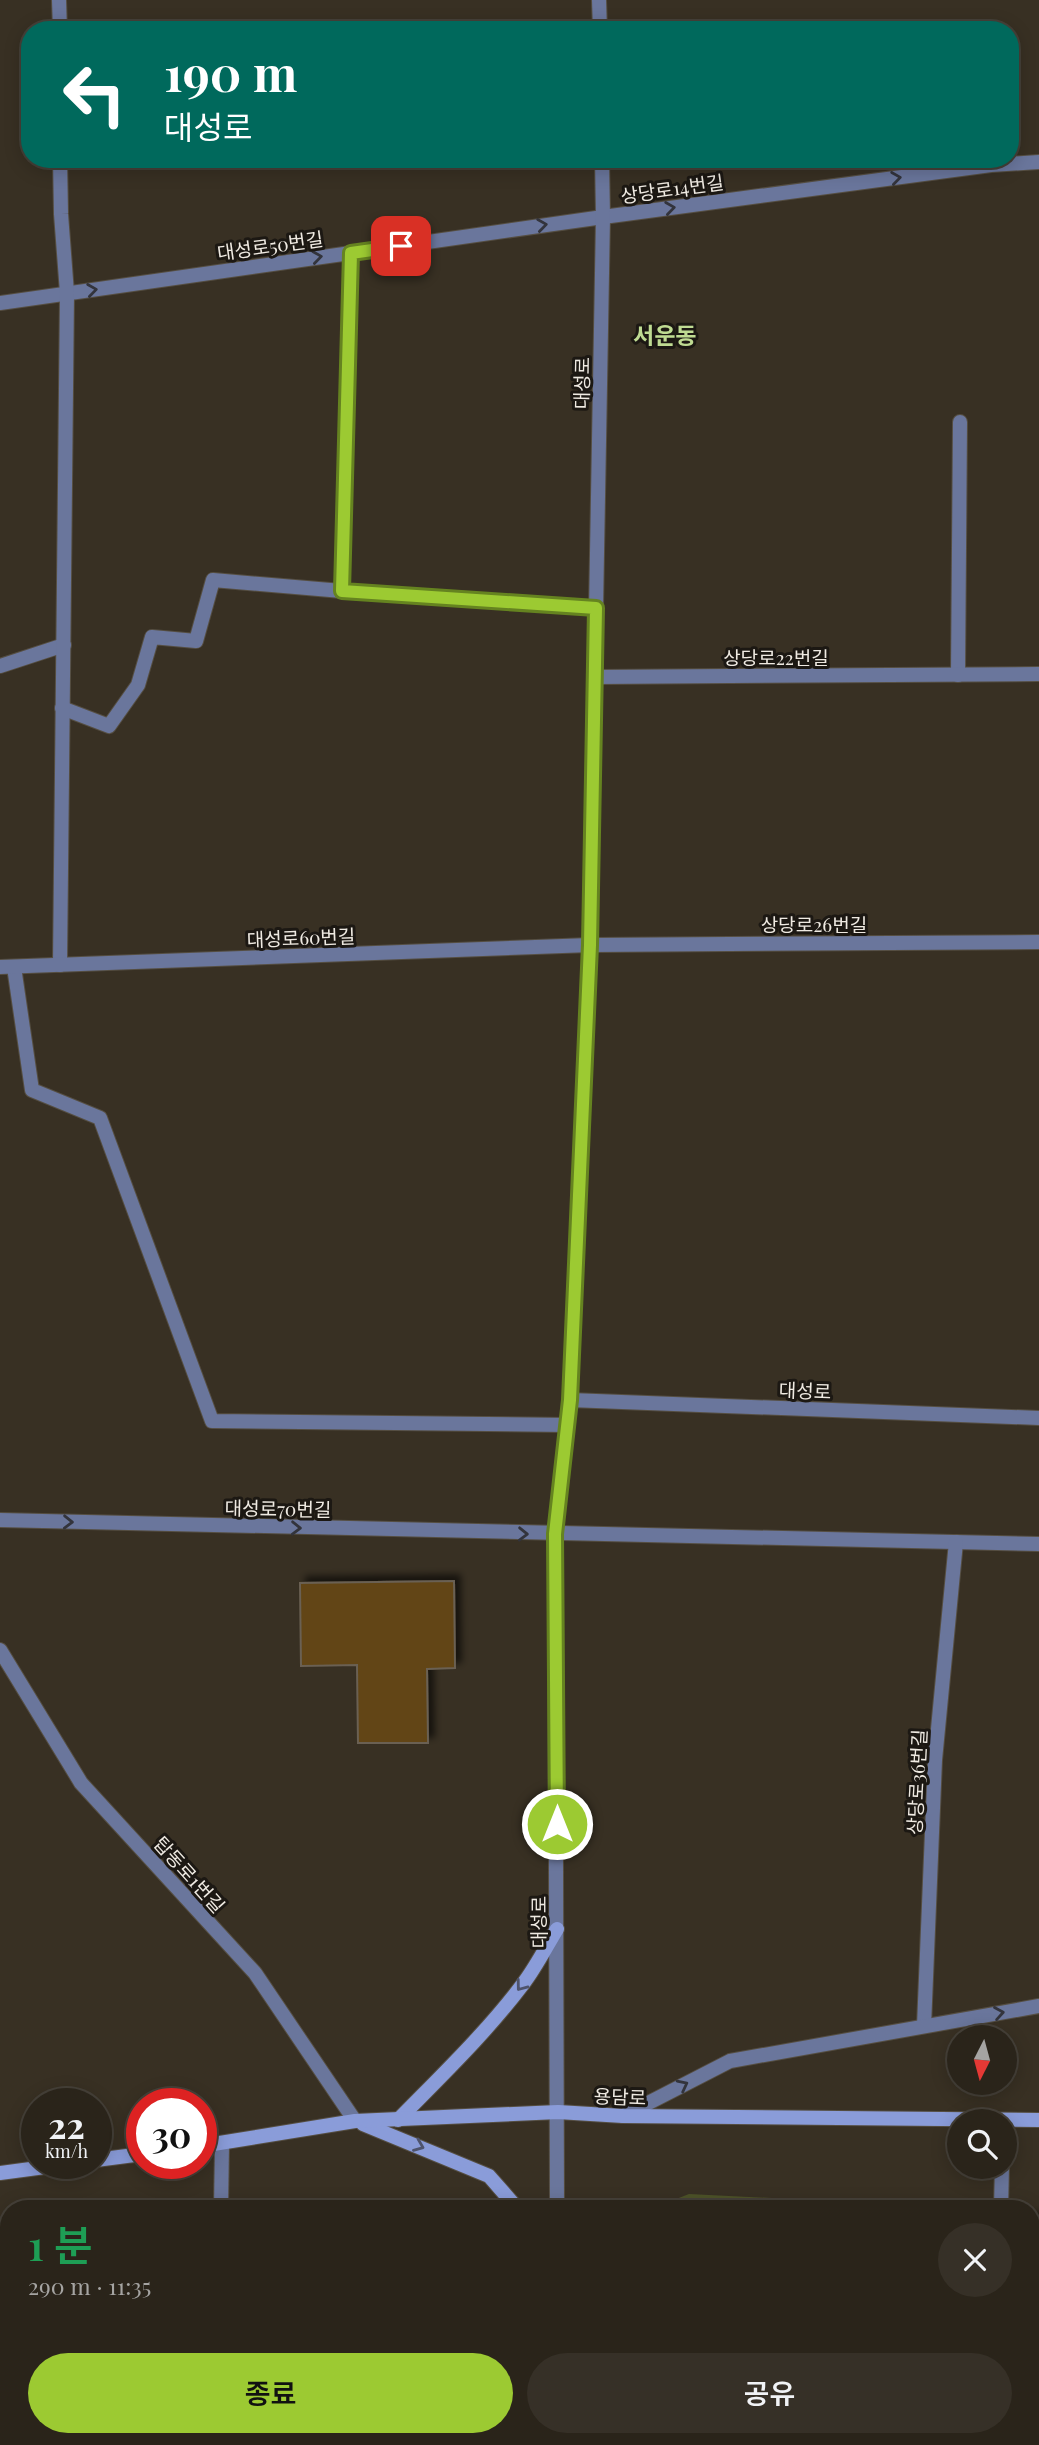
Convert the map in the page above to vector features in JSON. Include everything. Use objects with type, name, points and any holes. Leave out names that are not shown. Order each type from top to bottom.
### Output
[{"type":"main road","points":[[398,2120],[454,2063],[525,1982],[557,1928]]},
{"type":"main road","name":"용담로","points":[[217,2144],[355,2121],[558,2112],[623,2116],[947,2120]]},
{"type":"main road","name":"용담로","points":[[1017,2121],[1039,2120]]},
{"type":"main road","points":[[355,2121],[489,2176],[510,2200]]},
{"type":"main road","points":[[0,2173],[21,2170]]},
{"type":"street","points":[[60,0],[60,21]]},
{"type":"street","points":[[599,0],[600,21]]},
{"type":"street","name":"상당로14번길","points":[[1019,163],[1039,162]]},
{"type":"street","points":[[60,965],[67,293],[61,214],[61,168]]},
{"type":"street","name":"대성로","points":[[557,2200],[555,1534],[570,1400],[590,945],[602,168]]},
{"type":"street","name":"상당로14번길","points":[[603,217],[969,168]]},
{"type":"street","name":"대성로50번길","points":[[0,303],[603,217]]},
{"type":"street","points":[[342,591],[351,253]]},
{"type":"street","points":[[958,675],[960,422]]},
{"type":"street","points":[[62,708],[109,726],[138,685],[152,637],[195,641],[213,580],[596,608]]},
{"type":"street","points":[[0,666],[64,645]]},
{"type":"street","name":"상당로22번길","points":[[594,677],[1039,674]]},
{"type":"street","name":"상당로26번길","points":[[590,945],[1039,942]]},
{"type":"street","name":"대성로60번길","points":[[568,1425],[212,1421],[100,1118],[32,1090],[7,967],[590,945]]},
{"type":"street","name":"대성로","points":[[570,1400],[1039,1418]]},
{"type":"street","name":"대성로70번길","points":[[0,1520],[555,1534]]},
{"type":"street","points":[[555,1534],[1039,1544]]},
{"type":"street","name":"상당로36번길","points":[[924,2026],[935,1760],[956,1542]]},
{"type":"street","name":"탑동로1번길","points":[[0,1650],[80,1783],[254,1973],[355,2121]]},
{"type":"street","points":[[623,2116],[730,2061],[1039,2006]]},
{"type":"street","points":[[221,2200],[222,2144]]},
{"type":"street","points":[[1001,2200],[1002,2179]]},
{"type":"green space","points":[[689,2194],[792,2199],[792,2200],[674,2200]]},
{"type":"building","points":[[454,1581],[455,1668],[427,1669],[428,1743],[358,1743],[357,1665],[301,1666],[300,1583]]},
{"type":"district","name":"서운동","points":[[665,334]]},
{"type":"route","points":[[401,246],[351,253],[342,591],[596,608],[590,945],[570,1400],[555,1534],[557,1824]]}]
